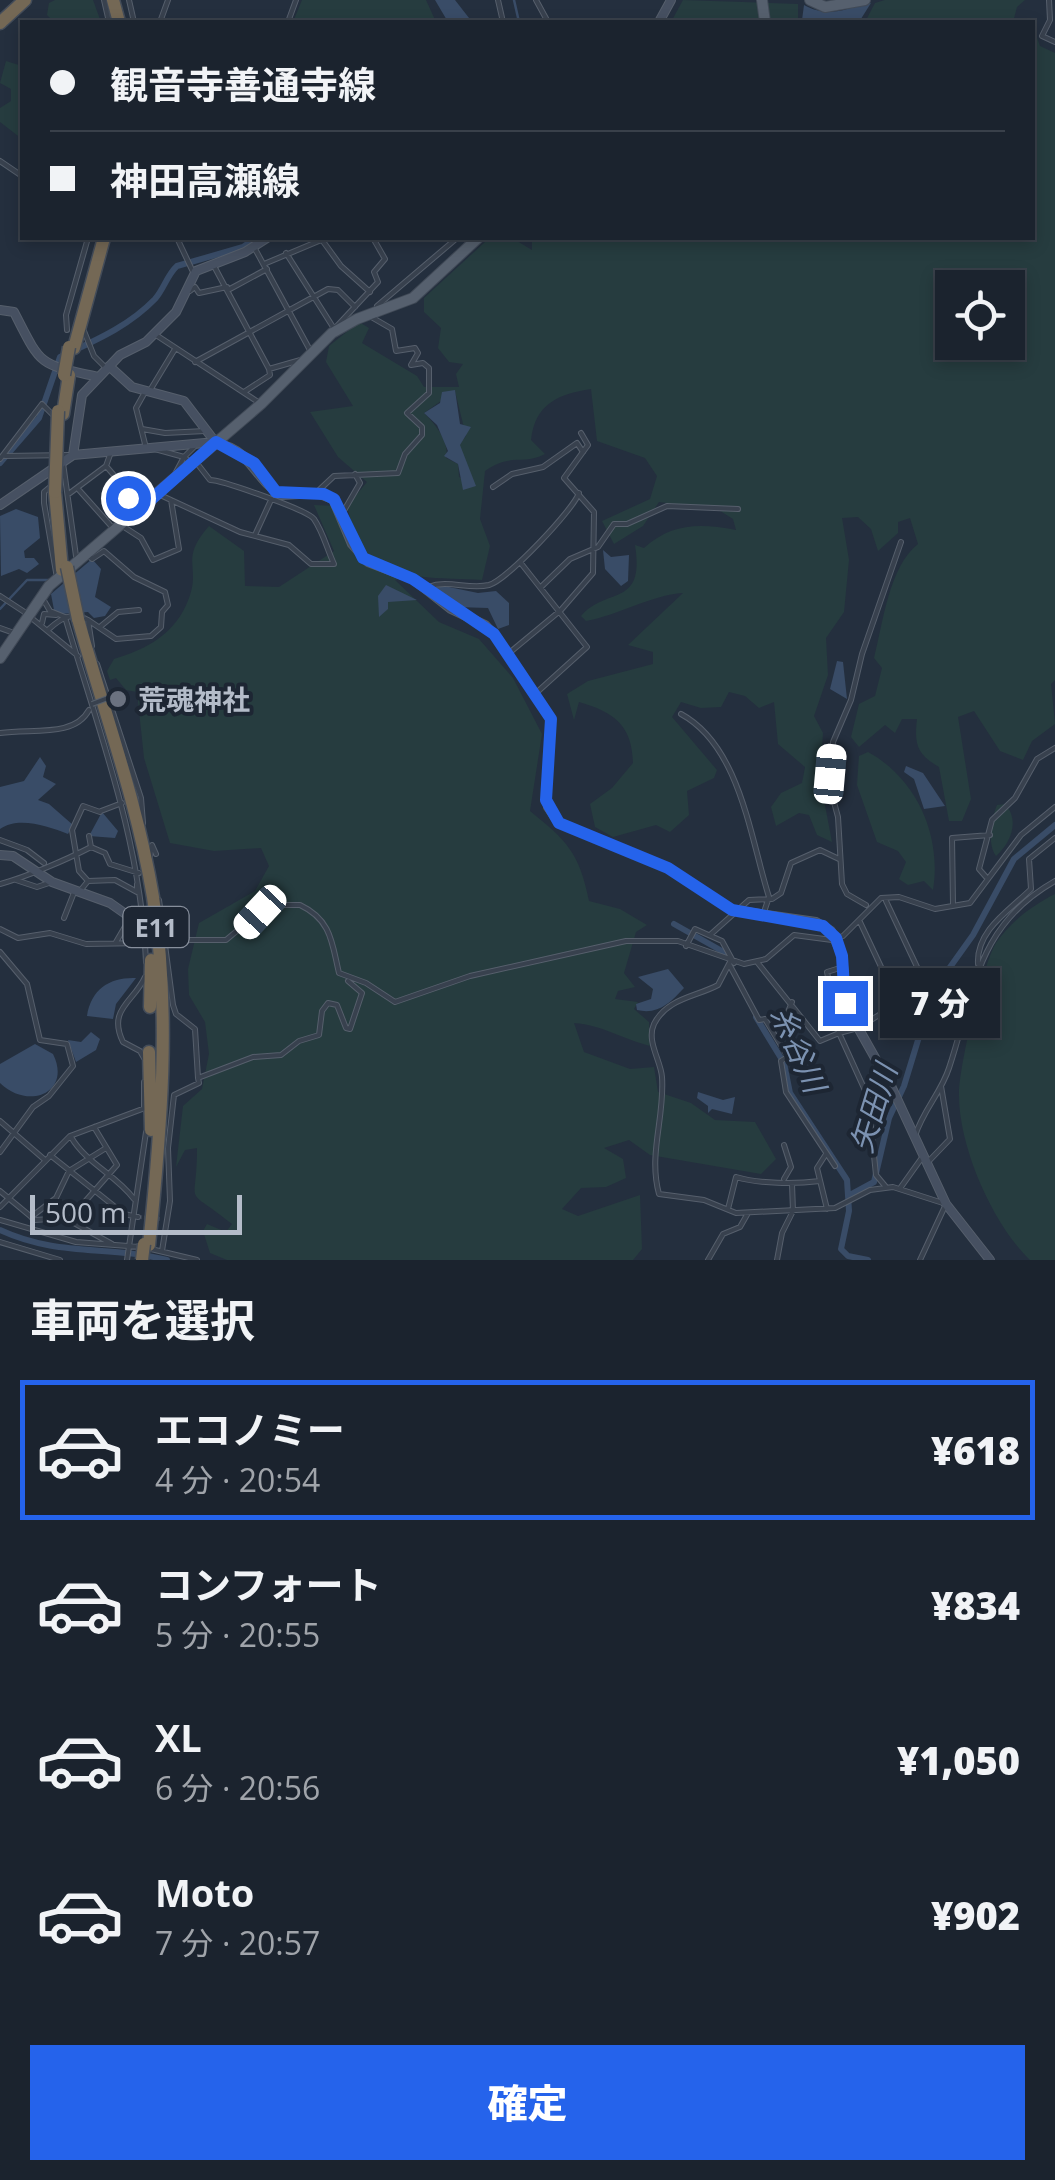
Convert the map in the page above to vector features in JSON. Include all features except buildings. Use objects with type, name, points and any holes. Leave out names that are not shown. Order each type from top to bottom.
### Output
[{"type":"highway","points":[[0,21],[23,0]]},
{"type":"highway","name":"E11","points":[[101,240],[57,412],[60,490],[76,619],[144,873],[157,1051],[143,1250]]},
{"type":"highway","name":"E11","points":[[76,619],[127,776],[152,894],[163,1051],[158,1141],[143,1250]]},
{"type":"highway","points":[[152,894],[166,974],[171,1044]]},
{"type":"highway","points":[[148,944],[150,1007]]},
{"type":"highway","points":[[149,1052],[150,1168]]},
{"type":"highway","points":[[158,1141],[168,1086]]},
{"type":"main road","points":[[810,0],[825,7],[864,0]]},
{"type":"main road","points":[[66,456],[57,412],[80,398],[108,367],[155,334],[190,291],[194,274],[263,240]]},
{"type":"main road","points":[[0,658],[41,596],[70,566],[261,404],[335,330],[413,298],[476,240]]},
{"type":"main road","points":[[0,310],[14,312],[39,359],[52,367],[99,377]]},
{"type":"main road","points":[[108,367],[147,393],[184,401],[216,442],[254,463],[276,492],[334,499],[352,544],[368,562],[425,587],[451,609],[485,625],[553,725],[546,794],[554,818],[593,840],[668,868],[740,913],[816,922],[836,938],[845,1003],[946,1204],[983,1258]]},
{"type":"main road","points":[[0,505],[66,456],[216,442]]},
{"type":"main road","points":[[0,855],[12,856],[52,882],[110,902],[143,926],[166,934]]},
{"type":"street","points":[[1049,0],[1050,20],[1042,36],[1055,42]]},
{"type":"street","points":[[67,330],[66,315],[87,240]]},
{"type":"street","points":[[179,240],[194,274]]},
{"type":"street","points":[[190,291],[196,286],[199,293],[228,288],[286,253],[321,240]]},
{"type":"street","points":[[325,240],[341,266],[370,292]]},
{"type":"street","points":[[286,253],[335,330],[378,282],[374,271],[386,261],[374,240]]},
{"type":"street","points":[[316,494],[334,476],[398,473],[405,454],[423,433],[407,413],[427,398],[430,388],[426,365],[410,362],[417,349],[398,353],[392,329],[373,313],[454,240]]},
{"type":"street","points":[[254,247],[291,312],[309,356],[269,369]]},
{"type":"street","points":[[212,262],[269,369],[270,375],[244,392]]},
{"type":"street","points":[[195,362],[334,288],[355,307]]},
{"type":"street","points":[[84,331],[76,345],[90,350],[108,367]]},
{"type":"street","points":[[155,334],[261,404]]},
{"type":"street","points":[[158,494],[255,535],[289,545],[311,564],[334,564],[313,516],[251,495],[225,480],[210,480],[191,461],[148,447],[136,408],[175,349]]},
{"type":"street","points":[[57,412],[51,468],[60,490]]},
{"type":"street","points":[[5,458],[57,412]]},
{"type":"street","points":[[142,429],[165,433],[206,431]]},
{"type":"street","points":[[508,654],[561,610],[592,577],[594,512],[576,489],[565,482],[564,474],[588,442],[580,433]]},
{"type":"street","points":[[191,461],[199,443]]},
{"type":"street","points":[[493,487],[512,474],[543,467],[577,443],[583,452]]},
{"type":"street","points":[[60,490],[79,490],[106,466],[112,450]]},
{"type":"street","points":[[5,458],[66,456],[60,490]]},
{"type":"street","points":[[106,466],[125,488],[126,498],[146,504]]},
{"type":"street","points":[[342,514],[360,484],[355,474]]},
{"type":"street","points":[[125,488],[142,490]]},
{"type":"street","points":[[425,587],[444,582],[491,584],[520,562],[576,502],[576,489]]},
{"type":"street","points":[[79,490],[118,528],[141,538],[154,560],[179,549],[171,500]]},
{"type":"street","points":[[255,535],[271,500]]},
{"type":"street","points":[[540,587],[554,579],[568,561],[594,550],[614,524],[627,524],[668,506],[738,509]]},
{"type":"street","points":[[866,905],[845,890],[839,859],[838,818],[830,791],[834,733],[851,700],[873,619],[901,542]]},
{"type":"street","points":[[42,622],[44,614],[76,619],[101,626],[116,639],[151,636],[160,627],[162,612],[168,605],[164,592],[134,577],[104,551],[70,566]]},
{"type":"street","points":[[520,562],[561,610],[587,649],[535,694]]},
{"type":"street","points":[[0,596],[42,622],[78,656]]},
{"type":"street","points":[[41,596],[57,616]]},
{"type":"street","points":[[101,626],[118,612],[139,610]]},
{"type":"street","points":[[49,630],[76,619]]},
{"type":"street","points":[[64,918],[77,891],[88,881],[115,880],[137,892],[139,873],[78,656],[76,619]]},
{"type":"street","points":[[76,619],[109,698],[141,798],[166,934],[173,1005],[176,1014],[195,1028],[199,1083],[174,1095],[168,1148],[170,1201],[143,1250],[127,1260]]},
{"type":"street","points":[[0,628],[16,634]]},
{"type":"street","points":[[0,733],[38,728],[64,731],[82,722],[91,704],[109,698]]},
{"type":"street","points":[[680,714],[696,724],[731,767],[769,897],[762,916]]},
{"type":"street","points":[[986,877],[979,869],[992,820],[1015,798],[1037,759],[1055,748]]},
{"type":"street","points":[[88,881],[79,871],[79,853],[72,830],[83,806],[100,813],[122,802]]},
{"type":"street","points":[[344,978],[366,983],[388,1001],[404,1001],[470,976],[612,944],[658,939],[687,945],[731,963],[757,962],[794,936],[836,938],[872,903],[886,896],[935,909],[975,900],[1021,835],[1055,807]]},
{"type":"street","points":[[953,904],[952,838],[990,835]]},
{"type":"street","points":[[89,836],[91,847]]},
{"type":"street","points":[[978,969],[978,954],[994,922],[1031,890],[1028,859],[1055,838]]},
{"type":"street","points":[[0,840],[27,850],[45,865]]},
{"type":"street","points":[[0,884],[91,847],[105,853],[110,864],[139,873]]},
{"type":"street","points":[[710,935],[740,913],[749,900],[781,893],[790,863],[820,850],[839,859]]},
{"type":"street","points":[[130,870],[138,884],[148,944],[145,976],[124,1000],[118,1022],[123,1042],[140,1051],[146,1062],[144,1164],[135,1204],[143,1250]]},
{"type":"street","points":[[16,880],[37,887],[52,882]]},
{"type":"street","points":[[915,1138],[921,1115],[941,1086],[988,944],[1012,913],[1055,881]]},
{"type":"street","points":[[757,962],[792,1002],[817,1040],[858,1028],[926,986],[886,901]]},
{"type":"street","points":[[166,934],[186,940],[226,940],[268,906],[300,905],[327,926],[336,947],[337,969],[362,993],[350,1029],[336,1006],[328,1003],[322,1011],[319,1035],[299,1041],[281,1055],[253,1057],[198,1078]]},
{"type":"street","points":[[116,942],[130,918]]},
{"type":"street","points":[[858,920],[898,1003]]},
{"type":"street","points":[[0,928],[18,938],[50,933],[86,944],[148,944]]},
{"type":"street","points":[[687,945],[694,928],[727,948],[731,963],[785,1059]]},
{"type":"street","points":[[0,952],[27,984],[40,1040],[67,1044],[74,1066],[49,1096],[33,1107],[0,1152]]},
{"type":"street","points":[[731,963],[716,986],[677,1000],[656,1021],[652,1036],[662,1074],[654,1160],[659,1194],[704,1200],[748,1212],[793,1211],[827,1209],[886,1188],[900,1187],[946,1204],[920,1260]]},
{"type":"street","points":[[843,967],[828,972],[839,1032],[868,1097],[876,1175],[886,1188]]},
{"type":"street","points":[[792,1002],[782,1027],[791,1040],[785,1059],[784,1087],[835,1166]]},
{"type":"street","points":[[900,1187],[950,1139],[941,1086]]},
{"type":"street","points":[[0,1207],[70,1136],[144,1108]]},
{"type":"street","points":[[0,1121],[96,1189],[124,1214],[136,1216]]},
{"type":"street","points":[[68,1221],[117,1165],[94,1128]]},
{"type":"street","points":[[70,1136],[85,1160],[108,1173],[135,1204]]},
{"type":"street","points":[[784,1145],[792,1166],[784,1179]]},
{"type":"street","points":[[31,1217],[56,1198],[69,1171],[106,1148]]},
{"type":"street","points":[[826,1154],[818,1162],[827,1209]]},
{"type":"street","points":[[728,1209],[736,1177],[752,1184],[784,1179],[792,1184],[820,1181]]},
{"type":"street","points":[[777,1260],[782,1233],[793,1211],[792,1184]]},
{"type":"street","points":[[0,1192],[31,1217],[68,1221],[112,1244]]},
{"type":"street","points":[[708,1260],[723,1234],[740,1227],[748,1212]]},
{"type":"street","points":[[0,1220],[76,1242],[112,1244],[197,1260]]},
{"type":"street","points":[[0,1242],[60,1260]]},
{"type":"green space","points":[[93,0],[100,20],[52,20],[47,15],[49,3]]},
{"type":"green space","points":[[302,0],[426,0],[435,20],[294,20]]},
{"type":"green space","points":[[683,0],[798,4],[798,20],[672,20]]},
{"type":"green space","points":[[1025,0],[1017,7],[1014,20],[866,20],[875,3]]},
{"type":"green space","points":[[1035,32],[1040,46],[1055,53],[1055,680],[1051,684],[1055,724],[1032,741],[1023,760],[1000,751],[974,711],[958,717],[971,799],[962,821],[949,821],[939,767],[919,748],[917,719],[902,719],[895,733],[885,725],[859,747],[851,737],[859,704],[875,696],[882,668],[874,658],[894,581],[918,544],[910,518],[898,522],[898,533],[878,551],[871,529],[858,517],[842,518],[849,560],[844,612],[826,638],[828,675],[814,716],[823,733],[820,779],[832,842],[817,835],[809,815],[799,813],[776,826],[771,807],[781,793],[802,783],[805,767],[778,744],[774,702],[759,708],[745,696],[729,692],[721,707],[701,708],[681,702],[672,717],[717,770],[714,778],[687,791],[689,815],[670,832],[656,825],[613,837],[595,827],[590,804],[612,788],[633,763],[632,750],[625,730],[611,716],[579,702],[574,720],[567,694],[588,681],[653,664],[653,652],[628,645],[683,593],[586,621],[581,616],[629,587],[637,565],[635,545],[644,548],[665,534],[687,527],[736,530],[733,519],[717,509],[659,502],[643,526],[614,544],[602,521],[650,499],[657,476],[645,458],[597,441],[591,389],[568,394],[543,409],[531,440],[545,454],[510,460],[485,471],[480,519],[490,546],[482,580],[402,573],[374,561],[363,550],[347,506],[367,482],[338,457],[310,412],[353,406],[326,362],[329,346],[359,322],[369,328],[362,343],[417,376],[424,387],[459,387],[456,374],[463,364],[449,362],[438,348],[441,328],[424,312],[424,298],[485,242],[515,240],[532,250],[532,240],[1035,240]],"holes":[[[455,391],[466,436],[459,445],[475,486],[459,477],[458,464],[446,458],[444,440],[424,413]]]},
{"type":"green space","points":[[6,61],[20,65],[20,137],[0,122],[0,108],[11,101],[11,89],[0,83]]},
{"type":"green space","points":[[314,505],[336,506],[351,545],[365,562],[404,578],[395,580],[439,622],[479,639],[513,678],[542,734],[530,811],[570,849],[581,870],[589,901],[620,909],[647,925],[636,932],[624,973],[635,987],[618,991],[615,999],[638,1002],[634,1009],[649,1022],[650,1046],[574,1023],[584,1052],[630,1069],[654,1067],[658,1092],[691,1103],[715,1120],[755,1122],[776,1159],[761,1174],[650,1155],[629,1140],[604,1148],[623,1159],[626,1178],[606,1187],[581,1188],[562,1209],[578,1216],[640,1195],[642,1249],[633,1260],[227,1260],[210,1253],[203,1231],[207,1224],[226,1232],[232,1224],[195,1195],[197,1148],[185,1150],[176,1167],[183,1106],[202,1089],[209,1054],[205,1022],[189,995],[188,969],[199,923],[255,891],[269,866],[261,848],[214,851],[170,843],[144,758],[137,692],[126,690],[116,678],[110,680],[107,671],[114,659],[149,645],[176,621],[192,587],[195,547],[209,526],[244,551],[245,586],[279,587],[334,551]]},
{"type":"green space","points":[[868,752],[900,777],[922,810],[933,849],[933,890],[924,881],[908,885],[899,879],[906,862],[898,851],[877,842],[857,785],[859,756]]},
{"type":"green space","points":[[1005,804],[1012,817],[1012,831],[996,856],[992,824],[997,805]]},
{"type":"green space","points":[[1055,894],[1055,1260],[1030,1260],[1003,1227],[980,1183],[964,1137],[959,1093],[973,1016],[996,943],[1022,915]]},
{"type":"water","points":[[435,0],[455,0],[469,18],[447,20]]},
{"type":"water","points":[[871,3],[860,20],[802,20],[804,5],[830,12]]},
{"type":"water","points":[[455,390],[460,424],[471,427],[460,445],[476,486],[463,490],[458,464],[444,456],[448,451],[437,425],[424,413],[440,403],[442,392]]},
{"type":"water","points":[[16,509],[38,517],[40,538],[24,551],[25,558],[34,558],[39,564],[27,573],[19,569],[1,576],[0,516]]},
{"type":"water","points":[[603,550],[611,557],[629,555],[628,581],[621,586],[605,569]]},
{"type":"water","points":[[92,559],[101,569],[95,597],[111,607],[105,616],[94,618],[88,612],[60,614],[54,610],[51,594]]},
{"type":"water","points":[[386,585],[417,600],[388,602],[388,609],[379,617],[378,596]]},
{"type":"water","points":[[444,586],[478,593],[496,591],[509,603],[509,625],[498,629],[488,608],[457,607],[432,589]]},
{"type":"water","points":[[837,661],[843,662],[847,699],[830,689]]},
{"type":"water","points":[[40,757],[46,766],[43,777],[56,784],[38,800],[49,804],[73,825],[68,834],[24,823],[0,829],[0,787],[24,781]]},
{"type":"water","points":[[906,766],[923,773],[945,806],[924,809],[914,779],[904,772]]},
{"type":"water","points":[[102,812],[118,831],[115,838],[89,836]]},
{"type":"water","points":[[668,969],[684,988],[657,1009],[637,1010],[636,1004],[651,999],[653,989],[638,977]]},
{"type":"water","points":[[136,978],[116,1004],[113,1019],[87,1016],[103,986]]},
{"type":"water","points":[[91,1032],[100,1039],[96,1050],[76,1062],[68,1040],[81,1042]]},
{"type":"water","points":[[35,1044],[53,1054],[57,1078],[44,1093],[23,1096],[0,1083],[0,1064]]},
{"type":"water","points":[[698,1092],[723,1100],[735,1097],[732,1114],[712,1109],[708,1113],[708,1106],[697,1098]]},
{"type":"waterway","points":[[514,0],[519,20]]},
{"type":"waterway","points":[[0,463],[39,418],[60,357],[134,318],[155,299],[177,266],[243,247],[253,240]]},
{"type":"waterway","points":[[0,609],[27,580],[50,580]]},
{"type":"waterway","name":"矢田川","points":[[850,1195],[874,1182],[889,1118],[904,1086],[933,991],[973,935],[1014,859],[1055,825]]},
{"type":"waterway","name":"糸谷川","points":[[674,924],[729,955]]},
{"type":"waterway","name":"糸谷川","points":[[756,1017],[784,1063],[790,1093],[847,1180],[849,1211],[841,1249],[848,1256],[868,1260]]},
{"type":"waterway","points":[[0,1230],[42,1244],[167,1260]]},
{"type":"tunnel","points":[[138,1217],[160,1219]]},
{"type":"place","name":"荒魂神社","points":[[118,699]]},
{"type":"route","points":[[128,498],[146,504],[216,442],[254,463],[276,492],[286,496],[324,494],[334,499],[352,544],[363,558],[381,569],[413,579],[451,609],[485,625],[546,708],[553,730],[546,800],[559,823],[616,850],[668,868],[732,910],[816,922],[831,931],[842,956],[845,1003]]}]
